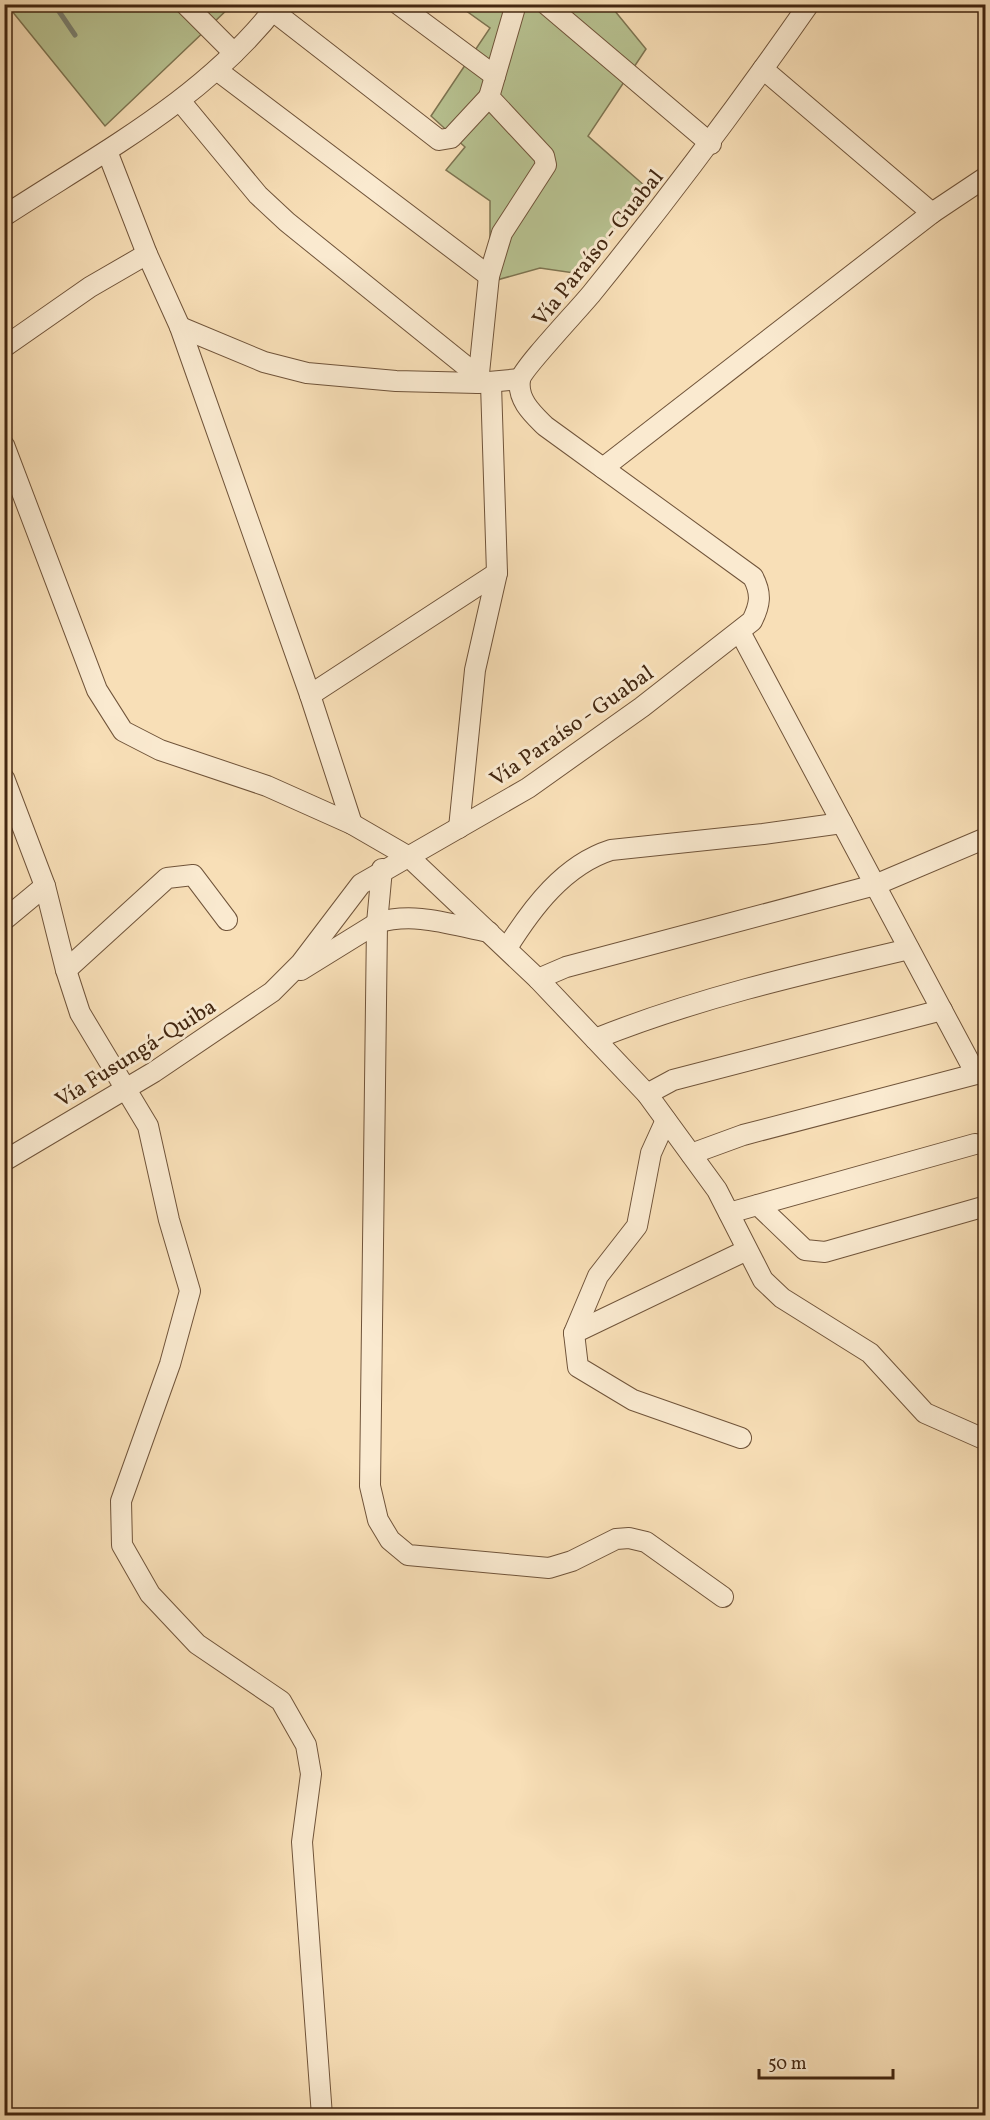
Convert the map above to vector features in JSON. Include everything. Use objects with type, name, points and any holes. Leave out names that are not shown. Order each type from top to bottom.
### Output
[{"type":"street","points":[[185,4],[234,53]]},
{"type":"street","points":[[398,4],[495,76]]},
{"type":"street","points":[[4,216],[180,102],[218,72],[276,8],[439,140],[451,138],[489,97],[516,4]]},
{"type":"street","points":[[546,4],[711,144]]},
{"type":"street","name":"Vía Paraíso - Guabal","points":[[288,978],[361,884],[382,869],[409,857],[528,788],[642,707],[752,621],[759,606],[759,589],[753,577],[545,426],[529,411],[520,391],[520,379],[531,362],[563,328],[711,144],[809,4]]},
{"type":"street","points":[[763,69],[932,213]]},
{"type":"street","points":[[218,72],[489,276]]},
{"type":"street","points":[[459,828],[475,670],[497,573],[482,381],[489,276],[502,233],[546,165],[544,156],[489,97]]},
{"type":"street","points":[[180,102],[258,195],[287,222],[482,381]]},
{"type":"street","points":[[107,151],[147,254],[180,327],[310,695],[352,824]]},
{"type":"street","points":[[603,468],[932,213],[986,177]]},
{"type":"street","points":[[4,347],[90,287],[147,254]]},
{"type":"street","points":[[180,327],[284,369],[396,381],[520,379]]},
{"type":"street","points":[[4,445],[96,690],[123,731],[160,750],[267,786],[352,824],[409,857],[507,948],[647,1094],[717,1190],[763,1280],[782,1298],[870,1353],[925,1413],[986,1440]]},
{"type":"street","points":[[310,695],[497,573]]},
{"type":"street","points":[[691,1154],[742,1135],[976,1074],[740,632]]},
{"type":"street","points":[[4,778],[45,886],[66,970],[80,1013],[148,1126],[168,1220],[190,1291],[170,1364],[122,1501],[122,1545],[150,1594],[197,1644],[281,1701],[306,1745],[311,1774],[302,1842],[322,2115]]},
{"type":"street","points":[[507,948],[529,913],[555,885],[594,855],[611,850],[842,823]]},
{"type":"street","points":[[538,979],[566,967],[875,885],[986,838]]},
{"type":"street","points":[[382,869],[377,923],[370,1486],[378,1520],[390,1540],[408,1555],[519,1567],[549,1568],[572,1561],[616,1539],[629,1538],[646,1542],[723,1597]]},
{"type":"street","points":[[66,970],[167,878],[193,875],[226,920]]},
{"type":"street","points":[[4,920],[45,886]]},
{"type":"street","points":[[288,978],[377,923],[410,916],[489,932]]},
{"type":"street","points":[[595,1039],[649,1017],[748,986],[909,949]]},
{"type":"street","name":"Vía Fusungá-Quiba","points":[[4,1161],[126,1089],[272,992],[288,978]]},
{"type":"street","points":[[647,1094],[672,1080],[942,1011]]},
{"type":"street","points":[[666,1120],[651,1153],[637,1226],[598,1276],[574,1333],[578,1367],[633,1400],[741,1438]]},
{"type":"street","points":[[729,1214],[975,1144]]},
{"type":"street","points":[[758,1205],[805,1250],[825,1252],[986,1206]]},
{"type":"street","points":[[574,1333],[747,1250]]},
{"type":"green space","points":[[7,5],[232,5],[105,126]]},
{"type":"green space","points":[[458,5],[610,5],[646,49],[588,136],[645,186],[581,274],[540,268],[490,282],[490,201],[446,170],[465,147],[431,116],[490,28]]},
{"type":"waterway","points":[[54,4],[75,35]]}]
